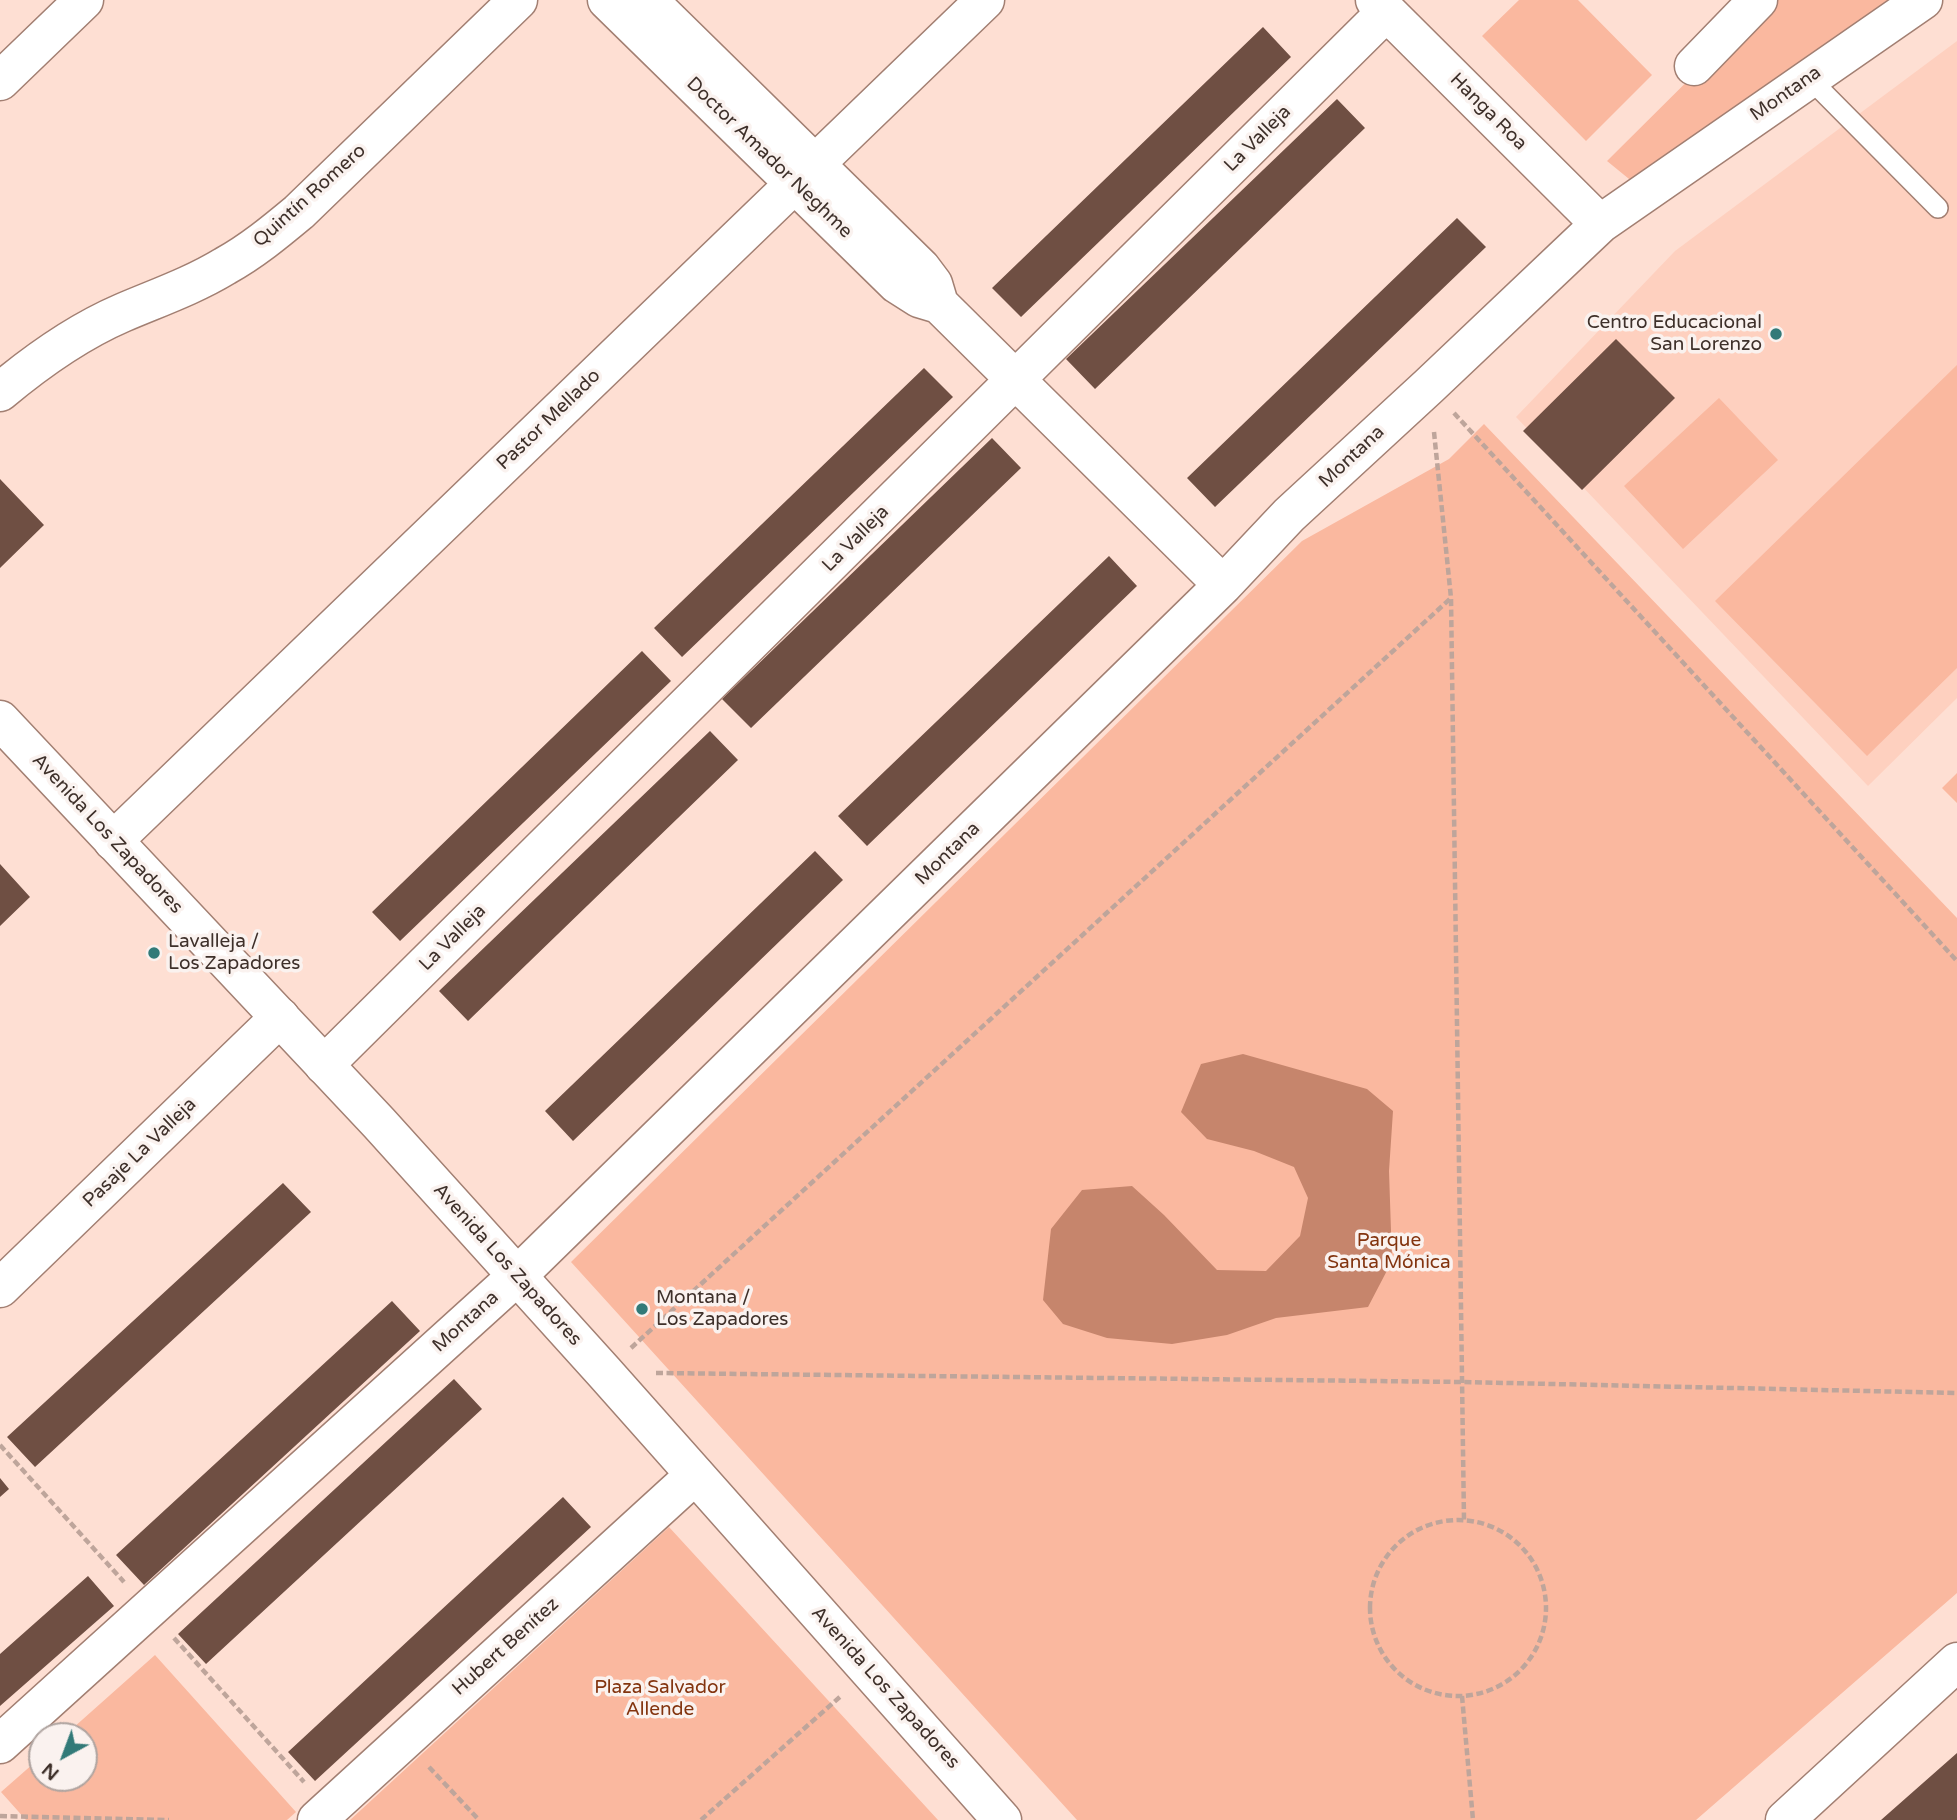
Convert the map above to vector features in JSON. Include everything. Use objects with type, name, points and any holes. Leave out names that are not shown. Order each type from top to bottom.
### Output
[{"type":"street","points":[[0,81],[83,0]]},
{"type":"street","name":"Quintín Romero","points":[[0,392],[46,356],[83,333],[120,314],[193,284],[264,241],[299,212],[518,0]]},
{"type":"street","name":"Doctor Amador Neghme","points":[[607,0],[805,174],[921,268],[933,284],[939,304],[1223,585]]},
{"type":"street","name":"Doctor Amador Neghme","points":[[648,0],[805,174]]},
{"type":"street","name":"Pastor Mellado","points":[[113,841],[985,0]]},
{"type":"street","points":[[1694,66],[1758,0]]},
{"type":"street","name":"Montana","points":[[0,1744],[517,1276],[1223,585],[1289,515],[1601,224],[1923,0]]},
{"type":"street","name":"Hanga Roa","points":[[1380,6],[1601,224]]},
{"type":"street","name":"La Valleja","points":[[324,1065],[1016,380],[1380,6]]},
{"type":"street","name":"Avenida Los Zapadores","points":[[0,720],[324,1065],[517,1276],[1002,1820]]},
{"type":"street","name":"Pasaje La Valleja","points":[[0,1288],[279,1017]]},
{"type":"street","name":"Hubert Benítez","points":[[317,1820],[695,1475]]},
{"type":"street","points":[[1785,1820],[1957,1662]]},
{"type":"lane","points":[[1809,78],[1938,208]]},
{"type":"path","points":[[1429,386],[1451,598],[1464,1520]]},
{"type":"path","points":[[1429,386],[1957,961]]},
{"type":"path","points":[[604,1372],[1451,598]]},
{"type":"path","points":[[604,1372],[1462,1382],[1957,1393]]},
{"type":"path","points":[[1464,1520],[1492,1527],[1516,1542],[1535,1565],[1545,1593],[1545,1623],[1536,1651],[1517,1674],[1492,1690],[1462,1696],[1434,1693],[1408,1681],[1387,1661],[1374,1636],[1370,1607],[1374,1579],[1388,1553],[1409,1534],[1436,1522],[1464,1520]]},
{"type":"path","points":[[701,1820],[870,1671]]},
{"type":"path","points":[[1462,1696],[1473,1820]]},
{"type":"path","points":[[404,1741],[479,1820]]},
{"type":"path","points":[[0,1816],[169,1820]]},
{"type":"shaded area","name":"Centro Educacional San Lorenzo","points":[[1957,41],[1957,698],[1868,786],[1516,417],[1675,251]]},
{"type":"shaded area","points":[[1243,1054],[1367,1089],[1393,1111],[1389,1171],[1392,1261],[1368,1307],[1276,1318],[1227,1335],[1172,1344],[1107,1338],[1063,1324],[1043,1300],[1051,1229],[1082,1190],[1132,1186],[1217,1270],[1266,1271],[1300,1236],[1308,1198],[1294,1167],[1254,1151],[1207,1139],[1181,1112],[1201,1064]]},
{"type":"green space","points":[[1519,0],[1578,0],[1652,75],[1586,141],[1482,36]]},
{"type":"green space","points":[[1769,0],[1891,0],[1634,183],[1607,161]]},
{"type":"green space","points":[[1957,365],[1957,668],[1867,756],[1715,601]]},
{"type":"green space","points":[[1719,398],[1778,460],[1683,549],[1624,486]]},
{"type":"green space","name":"Parque Santa Mónica","points":[[1484,424],[1957,918],[1957,1593],[1696,1820],[1077,1820],[571,1262],[1302,541],[1449,459]]},
{"type":"green space","points":[[1957,773],[1957,803],[1942,788]]},
{"type":"green space","name":"Plaza Salvador Allende","points":[[669,1527],[938,1820],[350,1820]]},
{"type":"green space","points":[[155,1655],[296,1812],[287,1820],[26,1820],[1,1792],[28,1768],[28,1792],[98,1792],[98,1722],[80,1722]]},
{"type":"building","points":[[1263,27],[1291,57],[1021,317],[992,288]]},
{"type":"building","points":[[1337,99],[1365,128],[1095,389],[1066,359]]},
{"type":"building","points":[[1457,218],[1486,247],[1215,507],[1187,478]]},
{"type":"building","points":[[1616,339],[1675,398],[1582,490],[1523,431]]},
{"type":"building","points":[[924,368],[953,397],[682,657],[654,628]]},
{"type":"building","points":[[992,438],[1021,468],[751,728],[722,699]]},
{"type":"building","points":[[0,479],[44,525],[0,568]]},
{"type":"building","points":[[1109,556],[1137,586],[867,846],[838,816]]},
{"type":"building","points":[[642,651],[671,681],[400,941],[372,912]]},
{"type":"building","points":[[710,731],[738,760],[468,1021],[439,991]]},
{"type":"building","points":[[815,851],[843,880],[573,1141],[545,1111]]},
{"type":"building","points":[[0,864],[30,897],[0,926]]},
{"type":"building","points":[[283,1183],[311,1212],[35,1467],[7,1437]]},
{"type":"building","points":[[392,1301],[420,1331],[144,1585],[116,1555]]},
{"type":"building","points":[[454,1379],[482,1409],[206,1664],[178,1634]]},
{"type":"building","points":[[0,1478],[9,1489],[0,1497]]},
{"type":"building","points":[[563,1497],[591,1527],[315,1781],[288,1752]]},
{"type":"building","points":[[88,1576],[114,1606],[0,1706],[0,1654]]},
{"type":"building","points":[[1957,1753],[1957,1820],[1881,1820]]},
{"type":"place","name":"Centro Educacional San Lorenzo","points":[[1776,334]]},
{"type":"place","name":"Lavalleja / Los Zapadores","points":[[154,953]]},
{"type":"place","name":"Montana / Los Zapadores","points":[[642,1309]]}]
